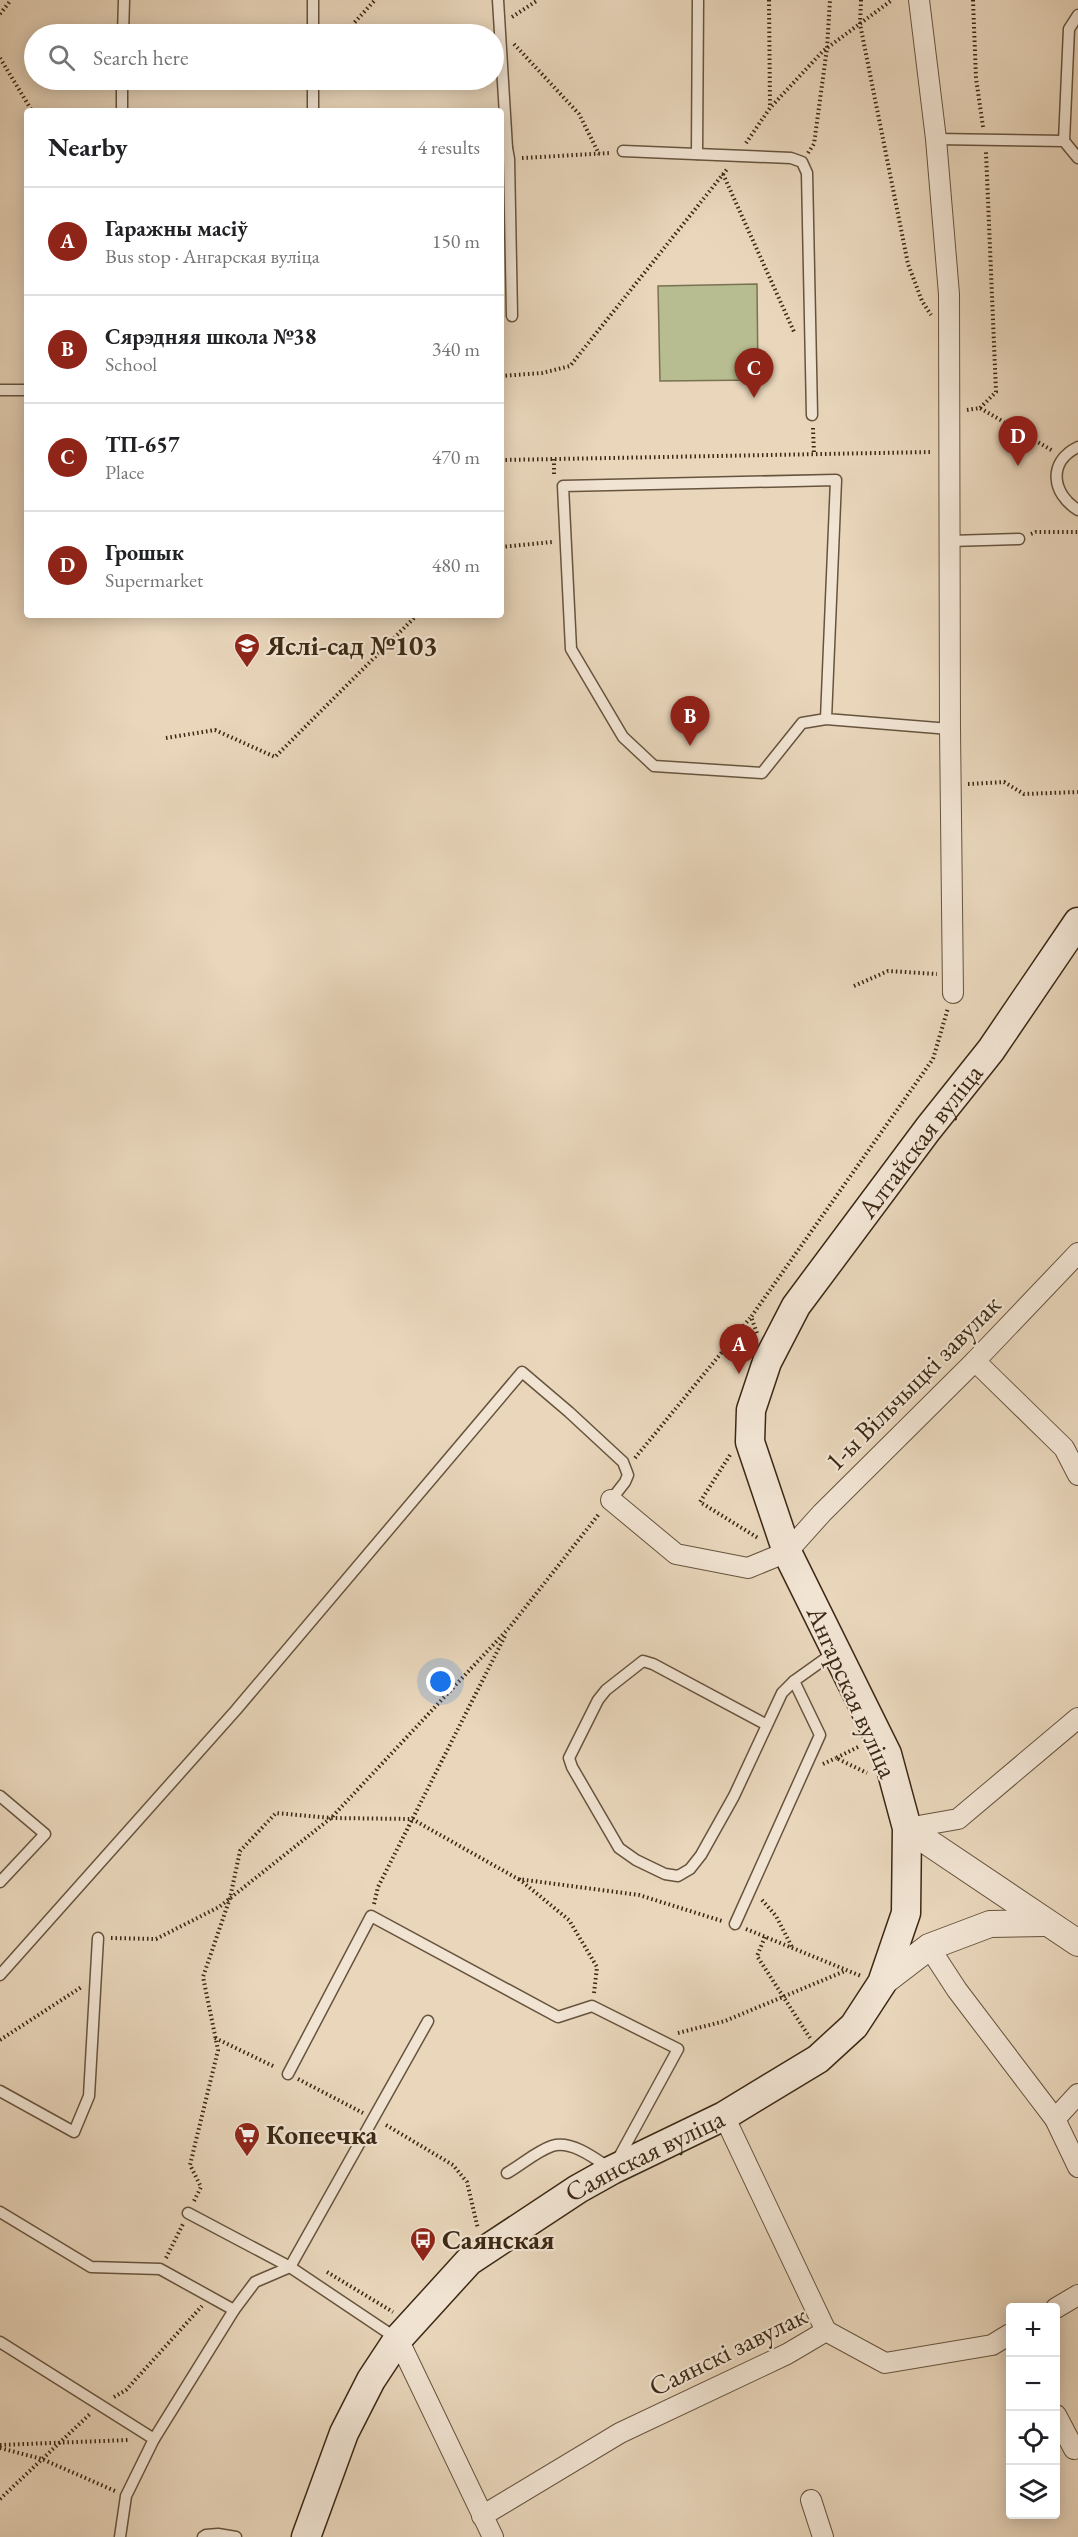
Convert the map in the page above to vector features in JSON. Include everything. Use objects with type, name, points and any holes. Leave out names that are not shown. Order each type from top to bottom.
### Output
[{"type":"main road","name":"Алтайская вуліца","points":[[767,1362],[796,1306],[928,1129],[991,1050],[1078,922]]},
{"type":"main road","name":"Ангарская вуліца","points":[[767,1362],[751,1410],[750,1442],[787,1552],[886,1754],[907,1828]]},
{"type":"main road","name":"Саянская вуліца","points":[[306,2537],[344,2433],[397,2326],[452,2278],[477,2237],[724,2116],[822,2056],[854,2026],[882,1983],[906,1913],[907,1828]]},
{"type":"street","points":[[919,0],[936,139],[949,294],[950,785],[953,984]]},
{"type":"street","name":"1-ы Вільчыцкі завулак","points":[[787,1552],[822,1513],[975,1361],[1078,1253]]},
{"type":"street","points":[[975,1361],[1071,1446],[1078,1475]]},
{"type":"street","points":[[611,1500],[676,1554],[748,1568],[787,1552]]},
{"type":"street","points":[[907,1828],[958,1819],[1078,1718]]},
{"type":"street","points":[[907,1828],[1045,1923],[1078,1943]]},
{"type":"street","points":[[882,1983],[929,1947],[990,1924],[1045,1923]]},
{"type":"street","points":[[929,1947],[957,1990],[1055,2119],[1078,2166]]},
{"type":"street","points":[[1055,2119],[1078,2094]]},
{"type":"street","points":[[724,2116],[826,2331]]},
{"type":"street","points":[[1060,2306],[1078,2295]]},
{"type":"street","points":[[397,2326],[493,2537]]},
{"type":"street","name":"Саянскі завулак","points":[[482,2516],[620,2433],[787,2354],[826,2331],[885,2363],[992,2345],[1006,2337]]},
{"type":"street","points":[[1060,2423],[1074,2449]]},
{"type":"street","points":[[812,2500],[823,2537]]},
{"type":"lane","points":[[123,24],[124,0]]},
{"type":"lane","points":[[312,0],[313,24]]},
{"type":"lane","points":[[498,0],[498,24]]},
{"type":"lane","points":[[697,154],[698,0]]},
{"type":"lane","points":[[1078,15],[1069,29],[1064,141],[1078,158]]},
{"type":"lane","points":[[122,108],[123,90]]},
{"type":"lane","points":[[313,90],[313,108]]},
{"type":"lane","points":[[502,90],[503,108]]},
{"type":"lane","points":[[504,121],[512,316]]},
{"type":"lane","points":[[936,139],[1064,141]]},
{"type":"lane","points":[[623,152],[791,158],[802,162],[807,173],[812,415]]},
{"type":"lane","points":[[0,390],[24,390]]},
{"type":"lane","points":[[1078,447],[1064,457],[1057,471],[1057,486],[1063,499],[1078,510]]},
{"type":"lane","points":[[826,719],[836,480],[563,486],[571,649],[623,737],[654,766],[762,773],[802,723],[826,719],[950,729]]},
{"type":"lane","points":[[950,541],[1019,539]]},
{"type":"lane","points":[[0,1975],[236,1710],[522,1372],[569,1412],[627,1468],[625,1482],[611,1500]]},
{"type":"lane","points":[[767,1725],[653,1664],[643,1661],[606,1690],[598,1700],[569,1758],[619,1848],[636,1860],[665,1874],[678,1876],[690,1869],[701,1855],[734,1797],[782,1693],[794,1681],[836,1651]]},
{"type":"lane","points":[[735,1924],[820,1735],[794,1681]]},
{"type":"lane","points":[[0,1796],[45,1834],[0,1882]]},
{"type":"lane","points":[[288,2074],[371,1916],[558,2018],[592,2006],[678,2049],[612,2170],[589,2154],[568,2146],[552,2146],[507,2173]]},
{"type":"lane","points":[[0,2091],[74,2132],[89,2096],[98,1938]]},
{"type":"lane","points":[[120,2537],[126,2496],[154,2439],[234,2310],[255,2282],[290,2267],[428,2021]]},
{"type":"lane","points":[[0,2212],[91,2267],[160,2269],[234,2310]]},
{"type":"lane","points":[[188,2212],[397,2326]]},
{"type":"lane","points":[[0,2342],[154,2439]]},
{"type":"lane","points":[[203,2537],[218,2534],[236,2537]]},
{"type":"path","points":[[0,14],[11,0]]},
{"type":"path","points":[[353,24],[375,0]]},
{"type":"path","points":[[501,24],[538,0]]},
{"type":"path","points":[[769,0],[770,108]]},
{"type":"path","points":[[802,162],[814,144],[827,48],[830,0]]},
{"type":"path","points":[[861,0],[860,24],[908,264],[922,301],[949,343]]},
{"type":"path","points":[[504,376],[542,374],[570,366],[737,156],[770,108],[827,48],[892,0]]},
{"type":"path","points":[[950,412],[980,408],[996,392],[985,140],[976,78],[973,0]]},
{"type":"path","points":[[504,33],[579,114],[599,154],[506,153]]},
{"type":"path","points":[[0,58],[31,108]]},
{"type":"path","points":[[723,174],[796,336]]},
{"type":"path","points":[[980,408],[1064,457]]},
{"type":"path","points":[[812,415],[814,454]]},
{"type":"path","points":[[504,460],[950,451]]},
{"type":"path","points":[[554,459],[554,482]]},
{"type":"path","points":[[1019,539],[1036,532],[1078,532]]},
{"type":"path","points":[[504,547],[556,542]]},
{"type":"path","points":[[166,738],[215,730],[275,757],[414,618]]},
{"type":"path","points":[[950,785],[1004,782],[1024,794],[1078,792]]},
{"type":"path","points":[[627,1468],[751,1317],[933,1059],[953,984],[888,971],[854,986]]},
{"type":"path","points":[[751,1317],[767,1362]]},
{"type":"path","points":[[700,1502],[735,1447]]},
{"type":"path","points":[[98,1938],[156,1939],[219,1907],[331,1818],[509,1628],[611,1500]]},
{"type":"path","points":[[371,1916],[378,1887],[509,1628]]},
{"type":"path","points":[[820,1765],[860,1746]]},
{"type":"path","points":[[836,1758],[877,1777]]},
{"type":"path","points":[[160,2269],[201,2187],[190,2165],[218,2050],[203,1977],[230,1898],[240,1851],[276,1813],[331,1818],[412,1819],[518,1879],[569,1920],[597,1967],[592,2006]]},
{"type":"path","points":[[518,1879],[639,1895],[735,1924],[846,1971],[882,1983]]},
{"type":"path","points":[[762,1892],[762,1902],[776,1916],[793,1949]]},
{"type":"path","points":[[765,1937],[756,1956],[822,2056]]},
{"type":"path","points":[[657,2038],[725,2021],[846,1971]]},
{"type":"path","points":[[0,2040],[96,1977]]},
{"type":"path","points":[[215,2038],[373,2118],[453,2165],[467,2182],[477,2237]]},
{"type":"path","points":[[477,2237],[486,2221]]},
{"type":"path","points":[[317,2266],[397,2326]]},
{"type":"path","points":[[0,2446],[154,2439]]},
{"type":"path","points":[[0,2446],[42,2459],[126,2496]]},
{"type":"green space","points":[[757,284],[758,380],[660,381],[658,286]]},
{"type":"place","name":"ТП-657","points":[[754,398]]},
{"type":"place","name":"Грошык","points":[[1018,466]]},
{"type":"place","name":"Яслі-сад №103","points":[[247,669]]},
{"type":"place","name":"Сярэдняя школа №38","points":[[690,746]]},
{"type":"place","name":"Гаражны масіў","points":[[739,1374]]},
{"type":"place","name":"Копеечка","points":[[247,2158]]},
{"type":"place","name":"Саянская","points":[[423,2263]]}]
